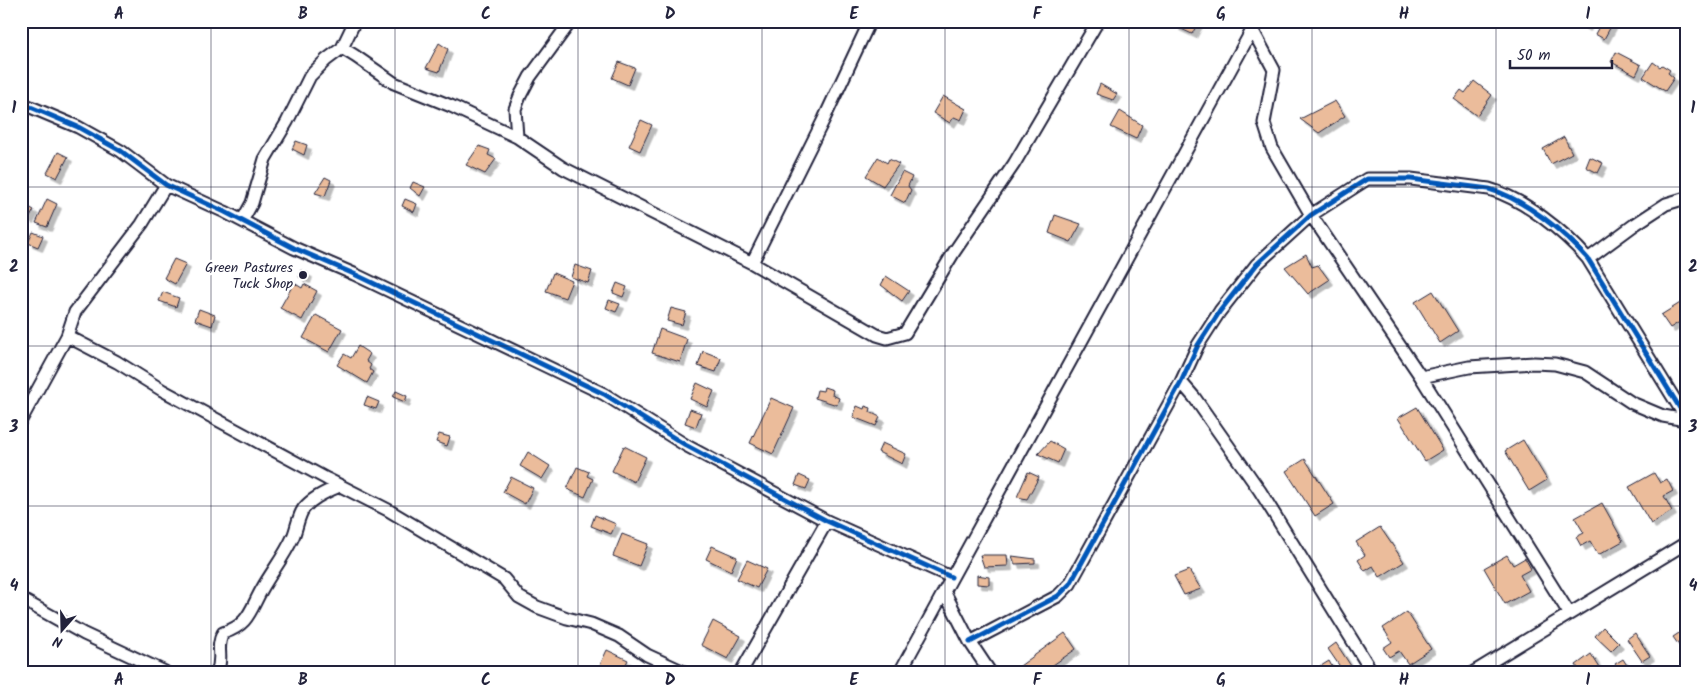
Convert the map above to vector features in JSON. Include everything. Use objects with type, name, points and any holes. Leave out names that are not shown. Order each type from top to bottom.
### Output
[{"type":"street","points":[[242,221],[252,203],[265,160],[310,76],[326,60],[342,48],[355,21]]},
{"type":"street","points":[[517,137],[515,109],[520,96],[530,77],[571,21]]},
{"type":"street","points":[[752,263],[870,21]]},
{"type":"street","points":[[342,48],[394,83],[451,106],[517,137],[563,168],[752,263],[877,335],[887,338],[904,333],[954,252],[1014,164],[1098,21]]},
{"type":"street","points":[[1255,25],[1274,70],[1264,123],[1272,148],[1311,215],[1421,376],[1569,613]]},
{"type":"street","points":[[900,672],[1255,25]]},
{"type":"street","points":[[21,103],[78,127],[121,151],[166,185],[294,248],[604,394],[687,446],[827,521],[951,577]]},
{"type":"street","points":[[970,642],[1058,596],[1070,584],[1181,382],[1198,345],[1220,312],[1257,264],[1311,215],[1367,179],[1411,179],[1489,189],[1500,192],[1521,203],[1576,246],[1588,259],[1686,419]]},
{"type":"street","points":[[21,420],[67,336],[75,312],[142,224],[166,185]]},
{"type":"street","points":[[1588,259],[1666,204],[1686,198]]},
{"type":"street","points":[[67,336],[339,486],[388,510],[504,579],[519,597],[566,618],[591,624],[619,636],[647,655],[684,672]]},
{"type":"street","points":[[1421,376],[1469,367],[1534,363],[1555,364],[1585,372],[1632,403],[1663,416],[1686,419]]},
{"type":"street","points":[[1181,382],[1194,397],[1260,491],[1372,672]]},
{"type":"street","points":[[217,672],[221,663],[219,642],[224,633],[234,630],[253,609],[262,588],[285,553],[303,509],[319,496],[339,486]]},
{"type":"street","points":[[741,672],[827,521]]},
{"type":"street","points":[[1474,672],[1686,543]]},
{"type":"street","points":[[945,593],[970,642],[990,672]]},
{"type":"street","points":[[21,599],[84,634],[165,672]]},
{"type":"building","points":[[1177,21],[1199,21],[1192,34],[1175,26]]},
{"type":"building","points":[[1576,21],[1589,21],[1586,27]]},
{"type":"building","points":[[1602,21],[1614,21],[1604,39],[1595,34]]},
{"type":"building","points":[[439,43],[448,49],[439,72],[426,68]]},
{"type":"building","points":[[1616,52],[1641,65],[1636,75],[1611,62]]},
{"type":"building","points":[[619,62],[635,68],[628,85],[612,78]]},
{"type":"building","points":[[1653,62],[1660,67],[1662,65],[1670,70],[1668,73],[1674,78],[1665,91],[1643,77]]},
{"type":"building","points":[[1474,81],[1492,95],[1477,116],[1454,99],[1461,90],[1465,93]]},
{"type":"building","points":[[1100,84],[1117,94],[1113,100],[1096,94]]},
{"type":"building","points":[[943,96],[966,109],[961,120],[954,117],[950,123],[933,113]]},
{"type":"building","points":[[1335,101],[1345,116],[1319,133],[1300,119]]},
{"type":"building","points":[[1120,111],[1142,125],[1136,139],[1111,127]]},
{"type":"building","points":[[641,120],[652,125],[640,151],[629,146]]},
{"type":"building","points":[[1564,137],[1572,153],[1551,164],[1543,149]]},
{"type":"building","points":[[296,141],[307,145],[304,155],[292,149]]},
{"type":"building","points":[[479,146],[490,150],[488,155],[496,159],[485,174],[466,165]]},
{"type":"building","points":[[58,152],[68,157],[57,178],[47,173]]},
{"type":"building","points":[[878,157],[887,163],[889,159],[899,164],[883,186],[866,176]]},
{"type":"building","points":[[1590,157],[1603,163],[1598,173],[1586,167]]},
{"type":"building","points":[[902,172],[912,177],[908,186],[911,190],[905,203],[890,195]]},
{"type":"building","points":[[325,177],[331,180],[325,196],[315,193]]},
{"type":"building","points":[[413,182],[425,187],[420,196],[410,188]]},
{"type":"building","points":[[47,199],[57,204],[47,227],[36,223]]},
{"type":"building","points":[[405,199],[417,204],[414,212],[402,206]]},
{"type":"building","points":[[25,205],[34,210],[29,219],[21,215]]},
{"type":"building","points":[[1055,215],[1081,224],[1071,242],[1049,233]]},
{"type":"building","points":[[33,232],[43,236],[38,247],[28,243]]},
{"type":"building","points":[[1306,254],[1312,267],[1318,265],[1329,280],[1308,294],[1285,267]]},
{"type":"building","points":[[174,259],[186,264],[175,284],[164,278]]},
{"type":"building","points":[[575,265],[592,271],[588,283],[571,277]]},
{"type":"building","name":"Green Pastures Tuck Shop","points":[[301,270],[308,273],[306,279],[299,277]]},
{"type":"building","points":[[553,273],[572,281],[565,298],[546,291]]},
{"type":"building","points":[[886,276],[909,291],[902,301],[881,285]]},
{"type":"building","points":[[294,283],[302,288],[304,284],[317,291],[302,320],[280,308]]},
{"type":"building","points":[[617,283],[627,287],[623,297],[613,293]]},
{"type":"building","points":[[1433,291],[1458,331],[1440,343],[1415,302]]},
{"type":"building","points":[[163,292],[179,298],[176,307],[159,301]]},
{"type":"building","points":[[609,300],[620,304],[616,312],[606,308]]},
{"type":"building","points":[[1685,300],[1686,318],[1670,328],[1661,315]]},
{"type":"building","points":[[671,308],[686,312],[682,325],[667,321]]},
{"type":"building","points":[[199,309],[215,315],[212,326],[195,320]]},
{"type":"building","points":[[316,315],[342,329],[329,352],[303,338]]},
{"type":"building","points":[[660,329],[687,339],[680,362],[652,353]]},
{"type":"building","points":[[358,346],[370,354],[366,361],[371,365],[369,369],[373,372],[367,383],[337,365],[344,354],[351,358]]},
{"type":"building","points":[[703,351],[721,358],[716,372],[698,366]]},
{"type":"building","points":[[1686,358],[1686,370],[1680,361]]},
{"type":"building","points":[[697,383],[714,391],[707,407],[690,399]]},
{"type":"building","points":[[824,387],[833,390],[832,395],[839,398],[837,405],[815,398],[817,390],[823,391]]},
{"type":"building","points":[[396,391],[407,396],[405,402],[393,397]]},
{"type":"building","points":[[367,397],[379,402],[376,409],[364,405]]},
{"type":"building","points":[[771,398],[794,408],[773,454],[750,443]]},
{"type":"building","points":[[857,406],[864,409],[865,406],[871,408],[870,412],[880,417],[876,426],[853,417]]},
{"type":"building","points":[[1417,407],[1443,450],[1425,461],[1398,418]]},
{"type":"building","points":[[690,409],[701,413],[696,427],[685,423]]},
{"type":"building","points":[[439,434],[450,437],[447,446],[436,442]]},
{"type":"building","points":[[1523,440],[1547,480],[1529,491],[1505,451]]},
{"type":"building","points":[[1050,441],[1064,449],[1058,463],[1038,454]]},
{"type":"building","points":[[882,443],[906,454],[902,464],[878,452]]},
{"type":"building","points":[[624,446],[646,457],[634,482],[612,471]]},
{"type":"building","points":[[528,452],[550,466],[542,479],[520,466]]},
{"type":"building","points":[[1305,459],[1334,504],[1315,516],[1286,471]]},
{"type":"building","points":[[577,467],[589,472],[587,476],[593,479],[585,497],[567,489]]},
{"type":"building","points":[[1028,472],[1039,477],[1027,499],[1017,497]]},
{"type":"building","points":[[1654,473],[1660,483],[1667,479],[1673,491],[1664,496],[1672,511],[1651,524],[1629,487]]},
{"type":"building","points":[[799,475],[810,480],[806,489],[795,485]]},
{"type":"building","points":[[511,477],[533,488],[525,504],[503,492]]},
{"type":"building","points":[[1602,503],[1623,541],[1598,555],[1590,541],[1581,546],[1576,537],[1584,533],[1575,518]]},
{"type":"building","points":[[595,515],[616,524],[611,534],[591,526]]},
{"type":"building","points":[[1380,527],[1404,562],[1380,577],[1373,566],[1365,571],[1358,560],[1365,555],[1356,542]]},
{"type":"building","points":[[622,534],[648,544],[639,566],[613,556]]},
{"type":"building","points":[[712,546],[737,557],[731,571],[706,559]]},
{"type":"building","points":[[980,555],[1007,555],[1008,566],[984,567]]},
{"type":"building","points":[[1507,555],[1513,565],[1525,558],[1531,569],[1520,575],[1529,591],[1505,604],[1484,568]]},
{"type":"building","points":[[1012,556],[1035,559],[1035,563],[1015,564]]},
{"type":"building","points":[[747,560],[767,569],[757,588],[737,579]]},
{"type":"building","points":[[1189,570],[1201,589],[1184,595],[1174,576]]},
{"type":"building","points":[[977,575],[989,577],[989,585],[977,584]]},
{"type":"building","points":[[1407,612],[1431,649],[1408,664],[1399,651],[1389,657],[1383,648],[1392,642],[1383,628]]},
{"type":"building","points":[[713,621],[741,636],[728,659],[701,645]]},
{"type":"building","points":[[1603,627],[1619,643],[1611,651],[1595,636]]},
{"type":"building","points":[[1682,631],[1686,636],[1686,649],[1683,651],[1673,637]]},
{"type":"building","points":[[1065,633],[1076,649],[1043,672],[1024,672],[1020,666]]},
{"type":"building","points":[[1635,633],[1650,656],[1642,661],[1627,639]]},
{"type":"building","points":[[1336,643],[1351,666],[1343,671],[1328,649]]},
{"type":"building","points":[[607,650],[628,660],[622,672],[603,672],[598,669]]},
{"type":"building","points":[[1591,654],[1600,668],[1597,672],[1580,672],[1576,665]]},
{"type":"building","points":[[1623,659],[1630,670],[1637,665],[1641,672],[1621,672],[1615,664]]},
{"type":"building","points":[[1329,661],[1335,672],[1318,672],[1316,669]]},
{"type":"cycle path","points":[[21,103],[78,127],[121,151],[166,185],[225,212],[294,248],[354,274],[604,394],[687,446],[827,521],[951,577]]},
{"type":"cycle path","points":[[970,642],[1058,596],[1070,584],[1181,382],[1198,345],[1220,311],[1257,264],[1311,215],[1367,179],[1411,179],[1489,189],[1530,208],[1568,238],[1588,259],[1686,418]]},
{"type":"place","name":"Green Pastures Tuck Shop","points":[[303,275]]}]
